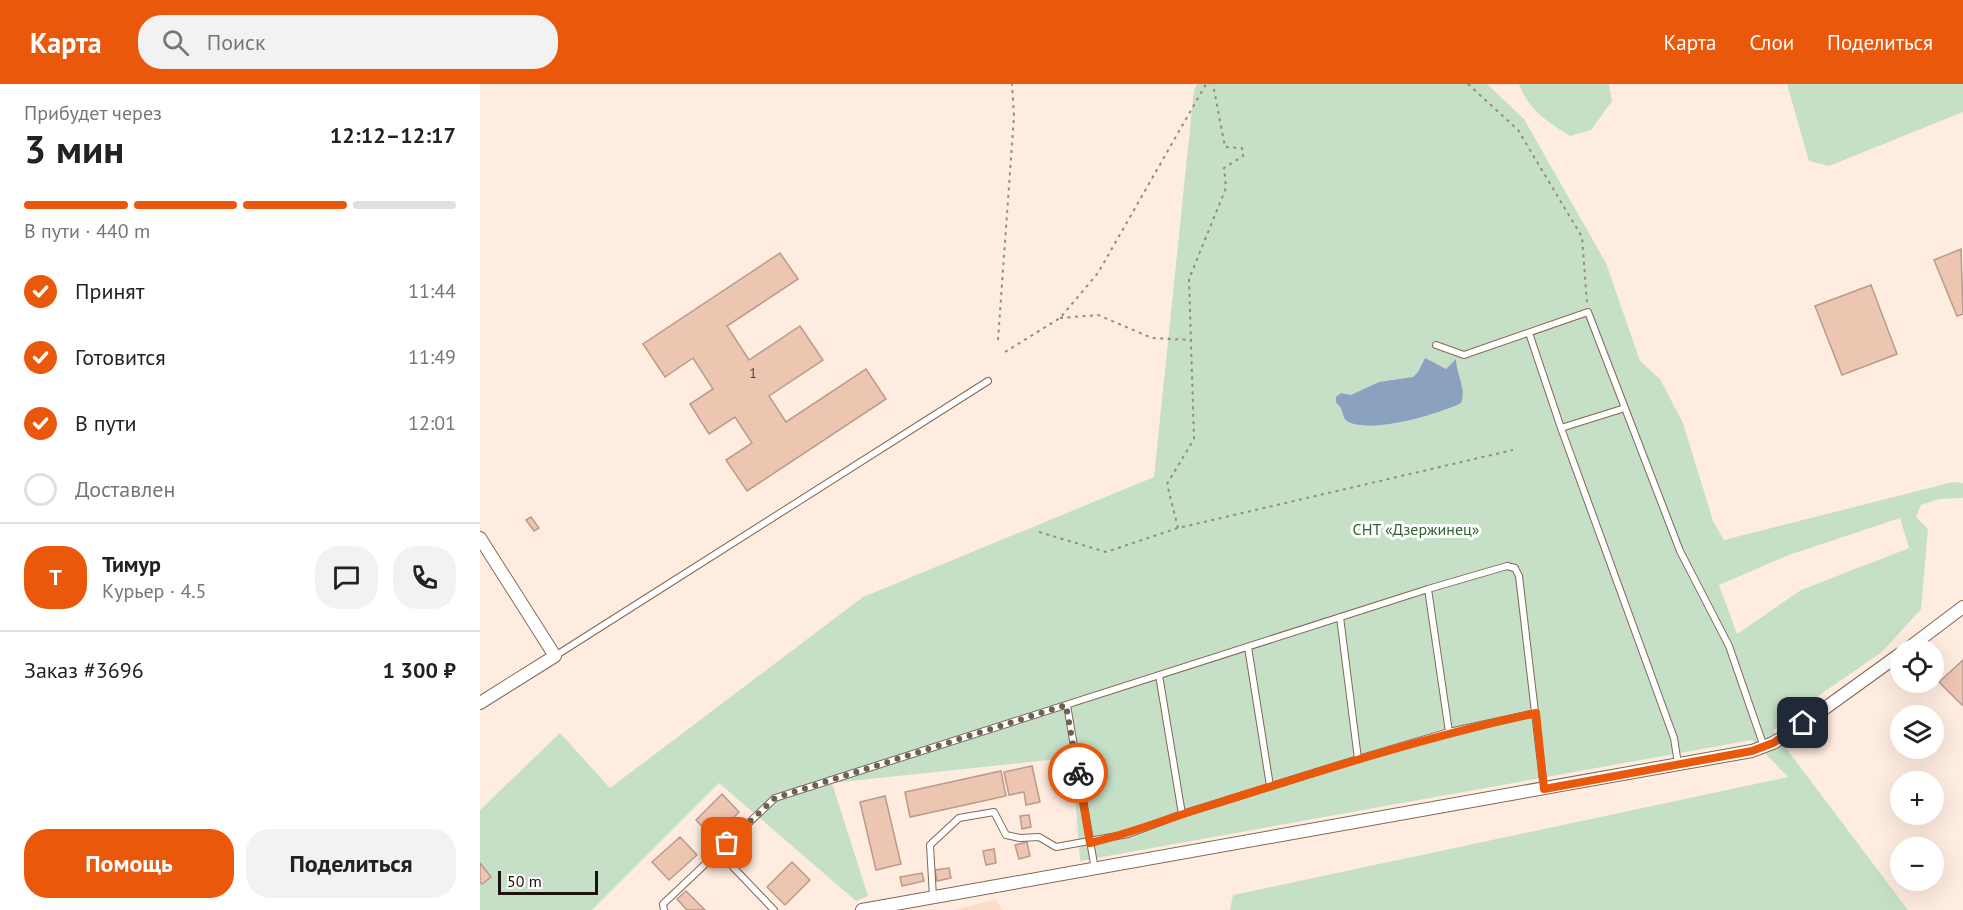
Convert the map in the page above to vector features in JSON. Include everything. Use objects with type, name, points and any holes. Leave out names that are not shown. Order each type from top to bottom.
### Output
[{"type":"street","points":[[480,538],[555,656],[480,703]]},
{"type":"street","points":[[1921,639],[1963,607]]},
{"type":"street","points":[[861,910],[1679,765],[1764,747],[1791,732],[1890,661]]},
{"type":"lane","points":[[1436,345],[1464,356],[1588,312],[1680,551],[1729,646],[1764,747]]},
{"type":"lane","points":[[1529,333],[1561,428],[1674,738],[1679,765]]},
{"type":"lane","points":[[555,656],[988,381]]},
{"type":"lane","points":[[1561,428],[1625,408]]},
{"type":"lane","points":[[664,910],[663,904],[775,798],[1428,589],[1507,566],[1515,568],[1519,576],[1544,789]]},
{"type":"lane","points":[[1428,589],[1449,732]]},
{"type":"lane","points":[[1340,617],[1358,759]]},
{"type":"lane","points":[[1248,647],[1270,786]]},
{"type":"lane","points":[[1159,675],[1182,814]]},
{"type":"lane","points":[[1066,705],[1095,870]]},
{"type":"lane","points":[[933,898],[930,845],[959,818],[994,812],[1006,835],[1020,838],[1039,837],[1056,848],[1090,843],[1128,834],[1270,786],[1449,732],[1536,713]]},
{"type":"lane","points":[[733,867],[774,910]]},
{"type":"path","points":[[998,340],[1014,116],[1012,84]]},
{"type":"path","points":[[1005,352],[1060,318],[1098,273],[1206,84]]},
{"type":"path","points":[[1178,528],[1167,484],[1194,439],[1189,279],[1226,188],[1224,168],[1243,156],[1242,148],[1225,147],[1213,84]]},
{"type":"path","points":[[1468,84],[1518,130],[1582,237],[1588,312]]},
{"type":"path","points":[[1060,318],[1098,315],[1152,338],[1191,339]]},
{"type":"path","points":[[1039,532],[1106,552],[1178,528],[1513,450]]},
{"type":"shaded area","points":[[996,899],[1002,910],[954,910]]},
{"type":"green space","name":"СНТ «Дзержинец»","points":[[1197,84],[1487,84],[1524,119],[1606,263],[1640,361],[1660,379],[1683,423],[1713,521],[1724,540],[1953,482],[1963,483],[1963,498],[1940,499],[1921,505],[1916,517],[1928,529],[1921,609],[1894,639],[1890,639],[1890,643],[1882,652],[1799,709],[1773,731],[1890,886],[1890,891],[1894,891],[1908,910],[1230,910],[1233,895],[1788,777],[1752,740],[1080,861],[1073,768],[1058,759],[832,783],[868,896],[856,901],[719,783],[592,910],[480,910],[480,810],[560,733],[610,788],[863,597],[1154,477],[1194,90]],"holes":[[[1900,518],[1909,548],[1801,590],[1737,634],[1719,585],[1789,555]]]},
{"type":"green space","points":[[1519,84],[1609,84],[1612,101],[1591,130],[1570,136],[1533,108]]},
{"type":"green space","points":[[1787,84],[1963,84],[1963,112],[1829,166],[1809,161]]},
{"type":"water","points":[[1425,358],[1446,369],[1456,359],[1463,393],[1461,403],[1421,417],[1387,424],[1357,425],[1346,420],[1336,401],[1336,397],[1341,393],[1351,395],[1379,382],[1413,377]]},
{"type":"building","points":[[1961,249],[1963,314],[1957,316],[1934,260]]},
{"type":"building","points":[[780,253],[798,279],[727,326],[749,360],[800,326],[823,360],[769,396],[786,422],[866,369],[886,399],[747,491],[726,460],[752,443],[735,417],[709,434],[690,404],[713,389],[693,358],[665,377],[643,344]]},
{"type":"building","points":[[1871,285],[1897,354],[1842,375],[1815,306]]},
{"type":"building","points":[[531,517],[539,528],[534,531],[526,520]]},
{"type":"building","points":[[1963,660],[1963,705],[1944,687],[1944,677]]},
{"type":"building","points":[[1032,766],[1040,802],[1026,805],[1024,792],[1009,795],[1004,772]]},
{"type":"building","points":[[1001,771],[1006,796],[910,817],[905,792]]},
{"type":"building","points":[[722,794],[739,812],[713,838],[696,820]]},
{"type":"building","points":[[885,796],[901,864],[876,870],[860,802]]},
{"type":"building","points":[[1029,815],[1031,827],[1022,829],[1020,816]]},
{"type":"building","points":[[680,837],[697,855],[669,880],[652,862]]},
{"type":"building","points":[[1027,842],[1030,856],[1019,859],[1015,845]]},
{"type":"building","points":[[994,849],[996,863],[986,865],[983,851]]},
{"type":"building","points":[[792,862],[810,880],[785,905],[767,887]]},
{"type":"building","points":[[480,863],[491,877],[482,884],[480,882]]},
{"type":"building","points":[[949,868],[951,878],[937,881],[935,870]]},
{"type":"building","points":[[922,873],[924,881],[902,886],[900,877]]},
{"type":"building","points":[[686,891],[705,910],[687,910],[677,899]]},
{"type":"way so far","points":[[727,843],[775,798],[1066,705],[1078,773]]},
{"type":"route","points":[[1078,773],[1090,843],[1128,834],[1182,814],[1449,732],[1536,713],[1544,789],[1752,751],[1773,743],[1803,723]]}]
